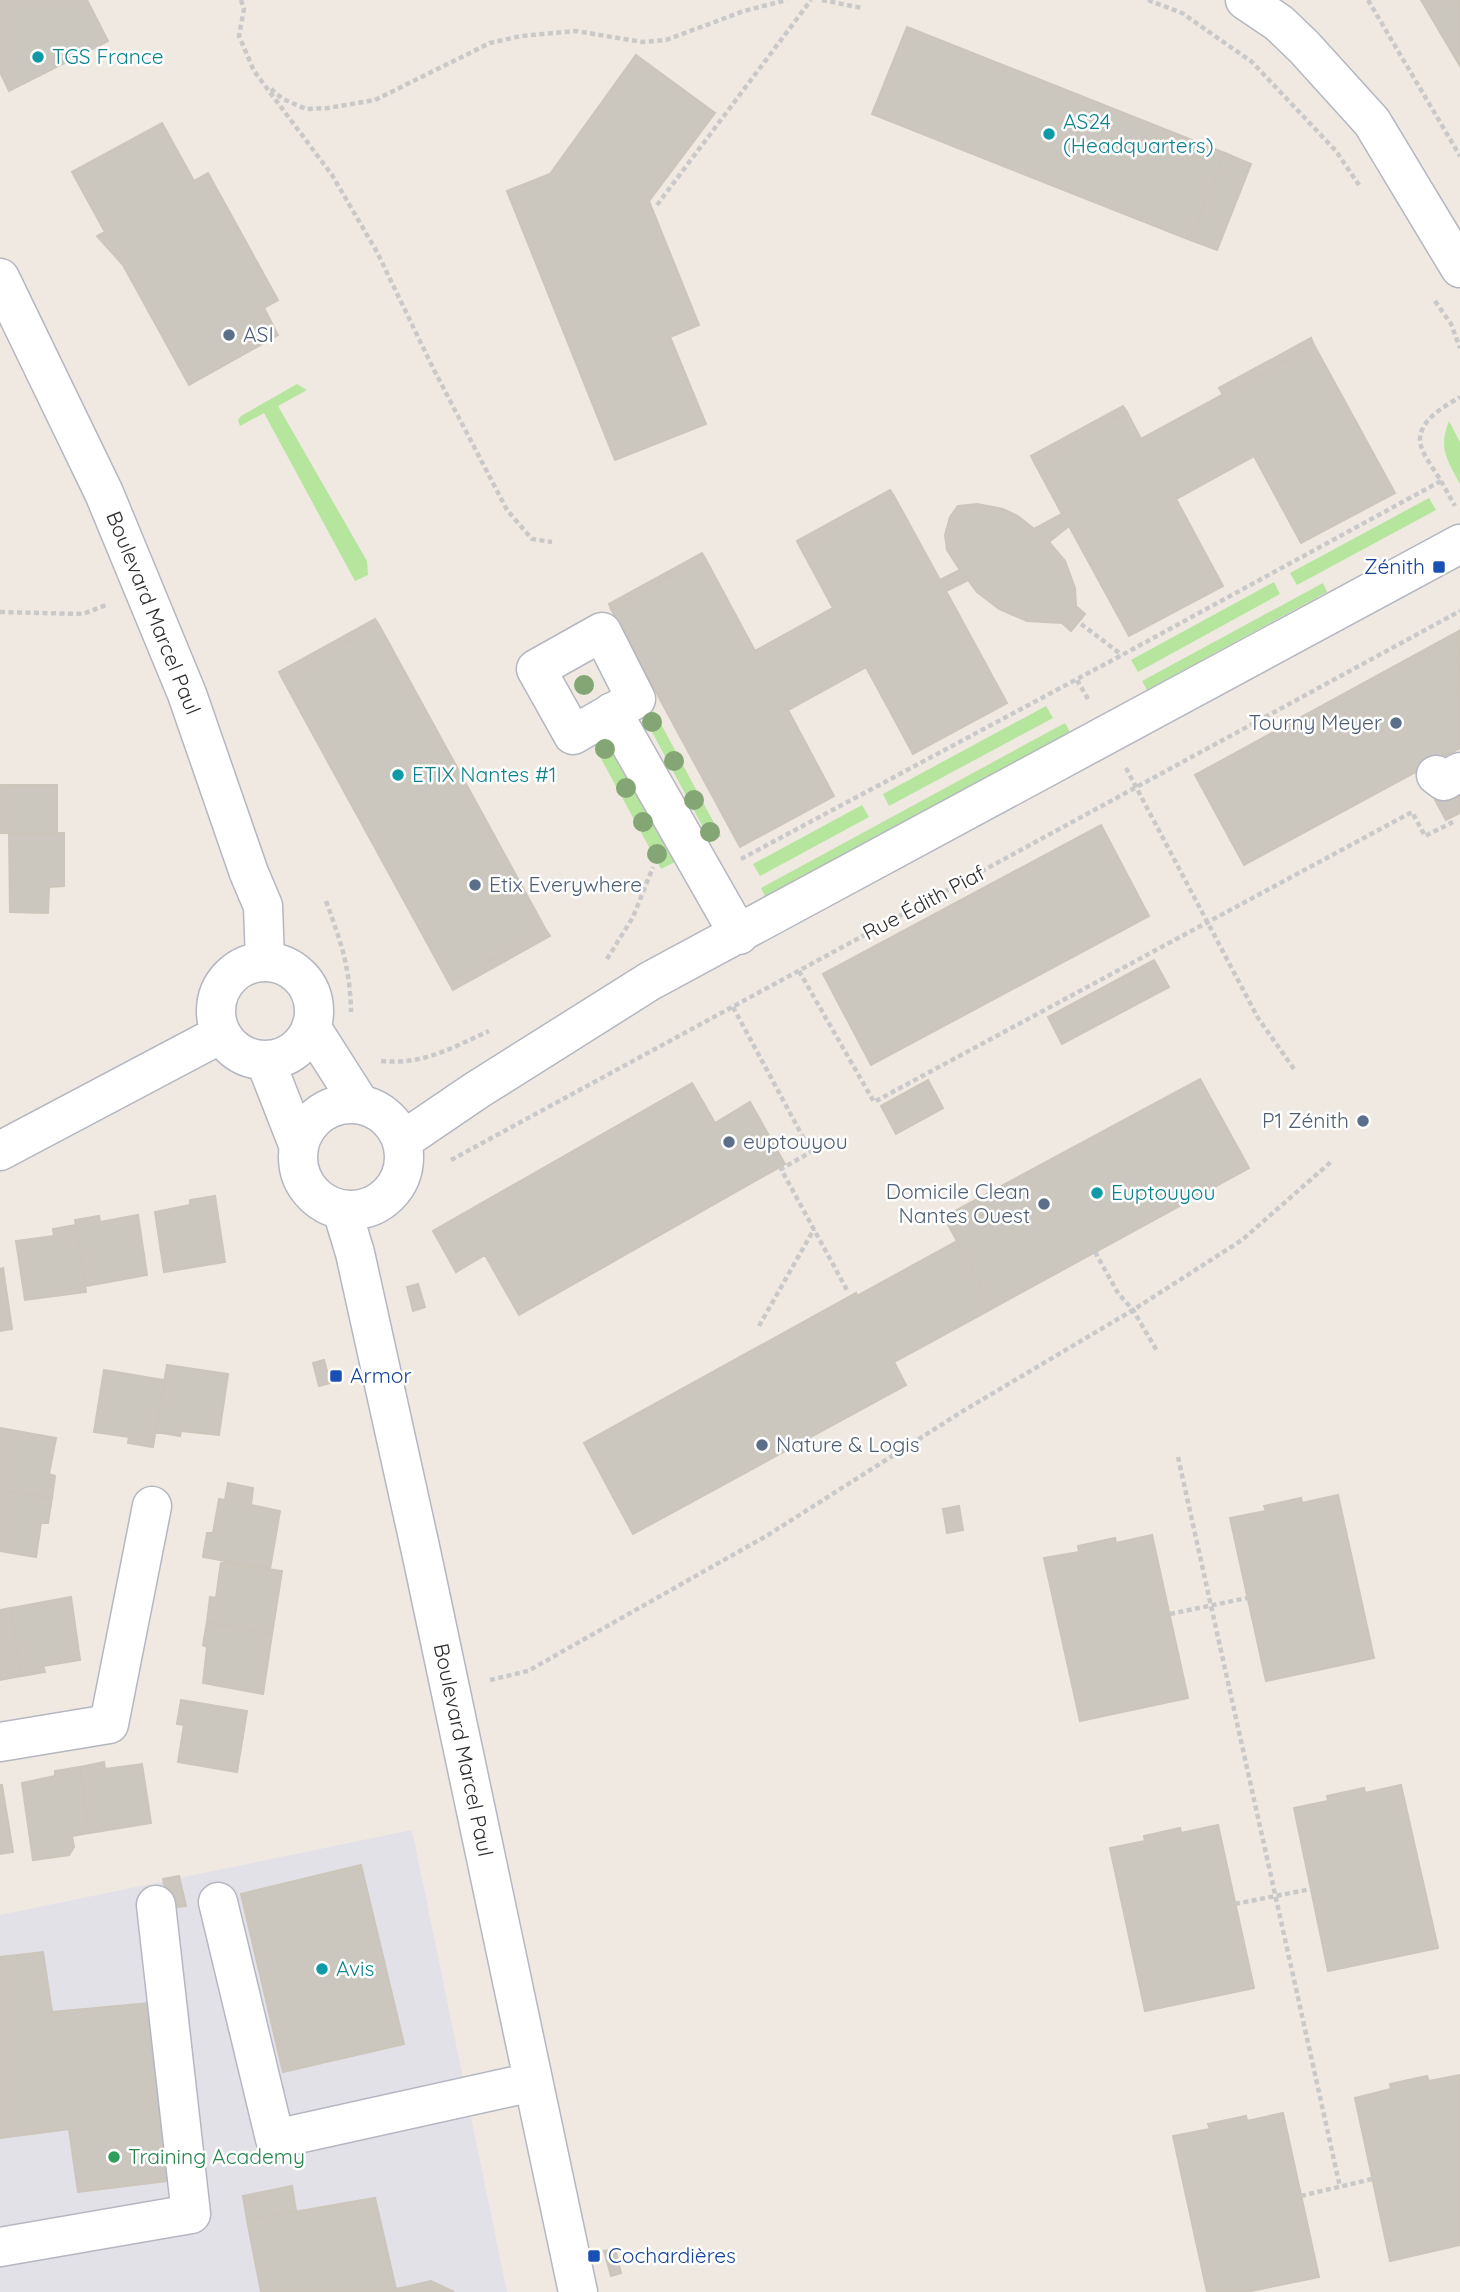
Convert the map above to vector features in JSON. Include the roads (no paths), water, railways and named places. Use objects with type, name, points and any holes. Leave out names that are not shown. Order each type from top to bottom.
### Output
[{"type":"street","points":[[1245,0],[1279,23],[1304,47],[1372,122],[1460,268]]},
{"type":"street","name":"Boulevard Marcel Paul","points":[[0,278],[104,493],[187,694],[263,906],[265,961]]},
{"type":"street","points":[[402,1140],[650,981],[730,919],[1107,733],[1455,519]]},
{"type":"street","points":[[612,712],[730,919]]},
{"type":"street","points":[[265,961],[280,964],[294,971],[305,982],[312,996],[312,1027],[293,1051],[280,1058],[251,1059],[228,1045],[221,1034],[216,1018],[216,1001],[222,985],[233,972],[248,964],[265,961]]},
{"type":"street","points":[[312,1027],[360,1104]]},
{"type":"street","points":[[0,1151],[221,1034]]},
{"type":"street","points":[[265,1060],[299,1147]]},
{"type":"street","points":[[343,1104],[360,1104],[373,1109],[386,1116],[396,1127],[402,1140],[403,1170],[398,1183],[405,1186],[375,1205],[359,1210],[342,1210],[326,1205],[303,1181],[298,1164],[299,1147],[304,1132],[314,1119],[327,1109],[343,1104]]},
{"type":"street","name":"Boulevard Marcel Paul","points":[[342,1210],[358,1266],[451,1690],[578,2292]]},
{"type":"street","points":[[0,1742],[109,1724],[152,1506]]},
{"type":"street","points":[[218,1902],[275,2139],[533,2082]]},
{"type":"street","points":[[0,2247],[191,2214],[156,1905]]},
{"type":"place","name":"TGS France","points":[[38,57]]},
{"type":"place","name":"AS24 (Headquarters)","points":[[1049,134]]},
{"type":"place","name":"ASI","points":[[229,335]]},
{"type":"place","name":"Zénith","points":[[1439,567]]},
{"type":"place","name":"Tourny Meyer","points":[[1396,723]]},
{"type":"place","name":"ETIX Nantes #1","points":[[398,775]]},
{"type":"place","name":"Etix Everywhere","points":[[475,885]]},
{"type":"place","name":"P1 Zénith","points":[[1363,1121]]},
{"type":"place","name":"euptouyou","points":[[729,1142]]},
{"type":"place","name":"Euptouyou","points":[[1097,1193]]},
{"type":"place","name":"Domicile Clean Nantes Ouest","points":[[1044,1204]]},
{"type":"place","name":"Armor","points":[[336,1376]]},
{"type":"place","name":"Nature & Logis","points":[[762,1445]]},
{"type":"place","name":"Avis","points":[[322,1969]]},
{"type":"place","name":"Training Academy","points":[[114,2157]]},
{"type":"place","name":"Cochardières","points":[[594,2256]]}]
